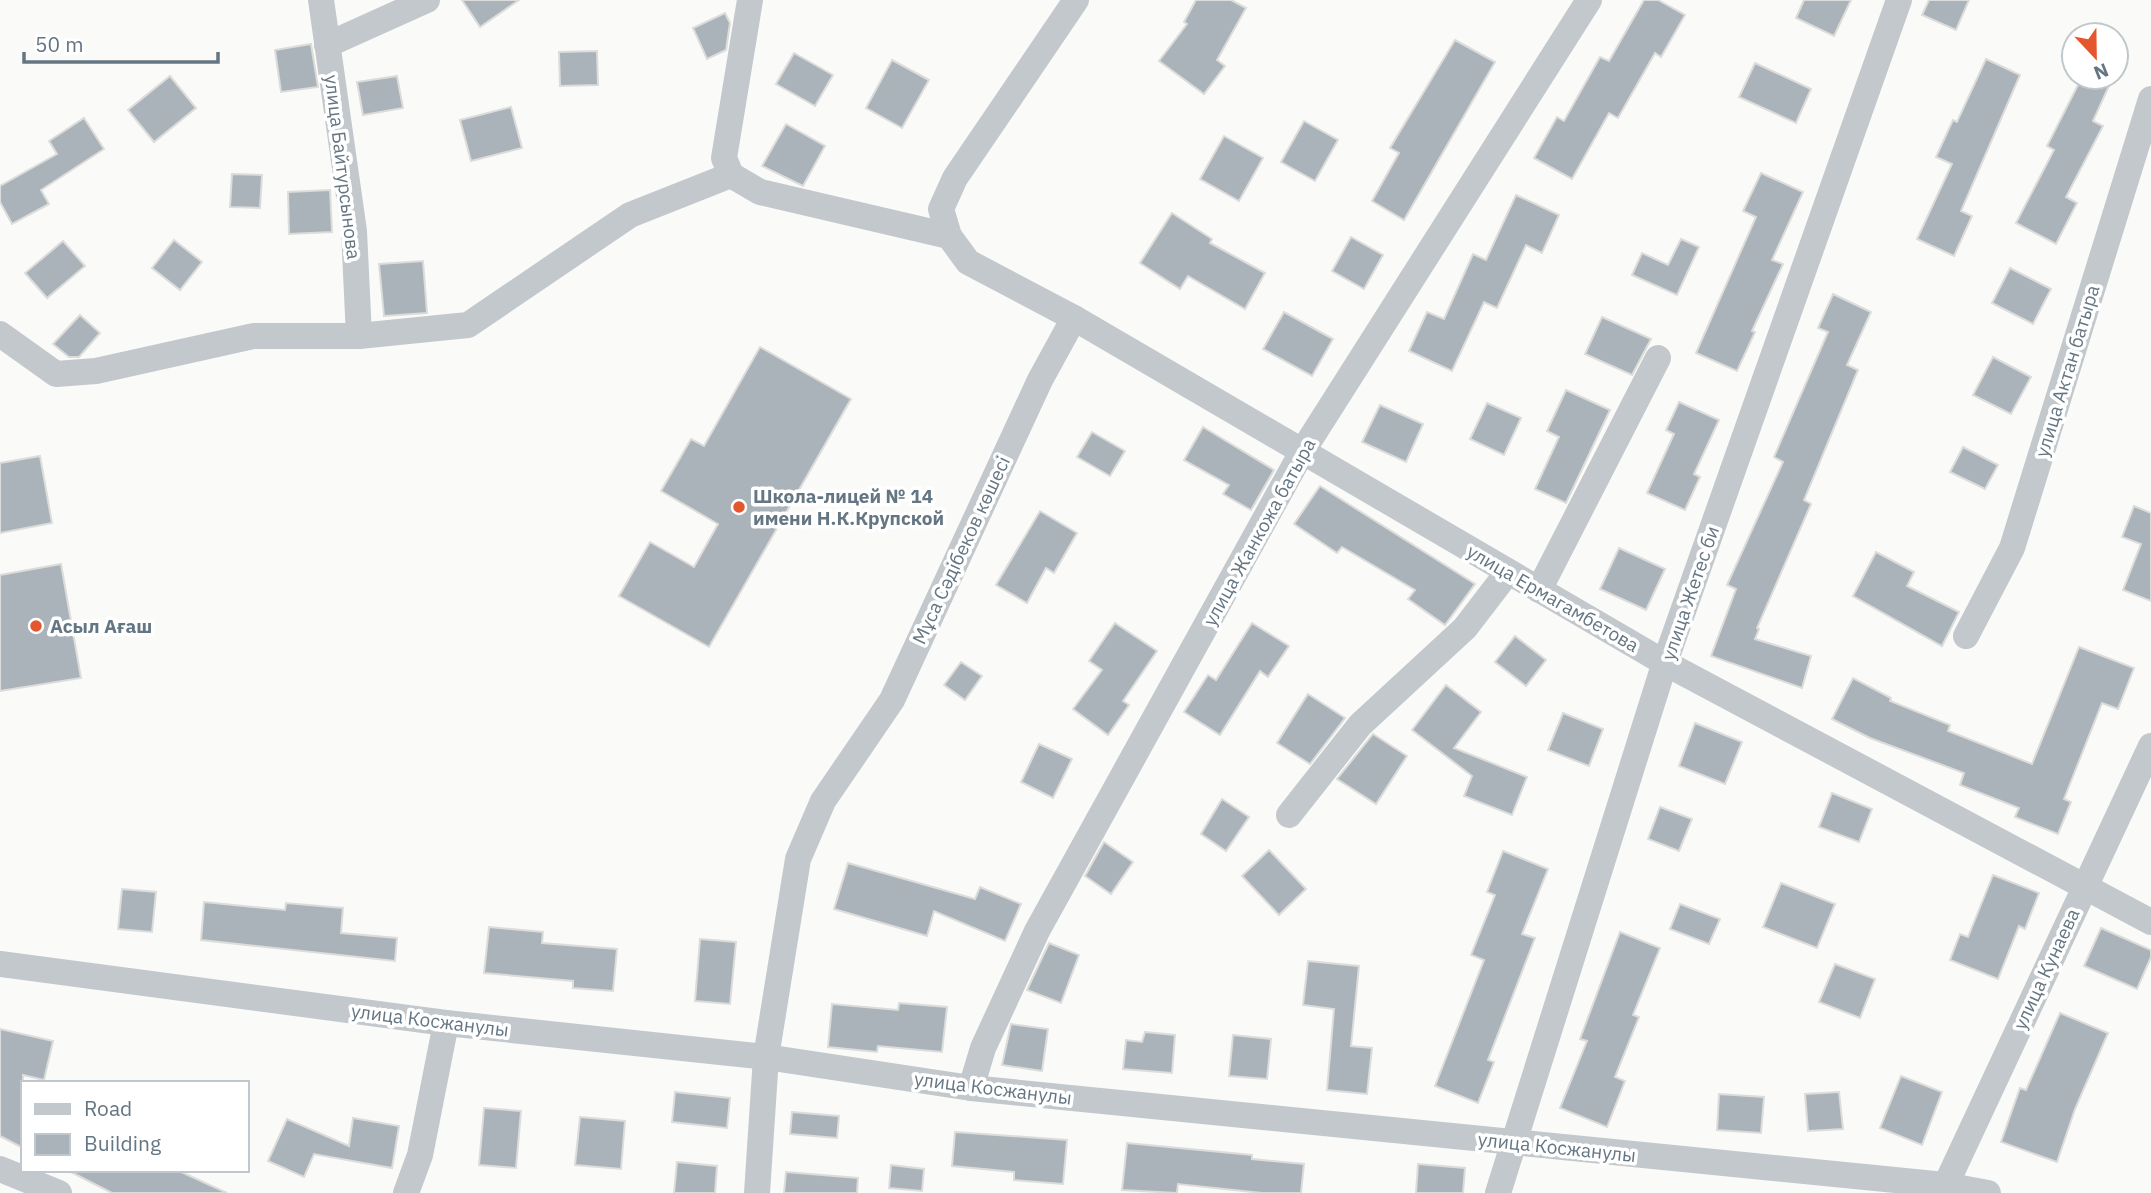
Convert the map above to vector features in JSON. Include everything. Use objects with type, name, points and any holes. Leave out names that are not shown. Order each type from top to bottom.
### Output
[{"type":"street","name":"улица Байтурсынова","points":[[321,0],[354,231],[359,335]]},
{"type":"street","points":[[327,45],[427,0]]},
{"type":"street","points":[[750,0],[724,158],[731,175],[760,192],[949,236]]},
{"type":"street","points":[[1074,318],[968,262],[949,236],[942,209],[955,178],[1076,0]]},
{"type":"street","name":"улица Жанкожа батыра","points":[[971,1088],[983,1048],[1037,931],[1302,452],[1589,0]]},
{"type":"street","name":"улица Жетес би","points":[[1498,1193],[1665,663],[1899,0]]},
{"type":"street","name":"улица Актан батыра","points":[[1966,636],[2012,548],[2151,99]]},
{"type":"street","points":[[0,334],[56,374],[96,370],[254,336],[359,335],[468,325],[630,215],[731,175]]},
{"type":"street","name":"улица Ермагамбетова","points":[[1074,318],[1665,663],[2151,922]]},
{"type":"street","name":"Мұса Сәдібеков көшесі","points":[[757,1193],[766,1057],[798,859],[823,801],[892,700],[1040,380],[1074,318]]},
{"type":"street","points":[[1539,590],[1658,358]]},
{"type":"street","points":[[1289,815],[1360,724],[1465,628],[1508,572]]},
{"type":"street","name":"улица Кунаева","points":[[1943,1189],[2151,746]]},
{"type":"street","name":"улица Косжанулы","points":[[0,964],[446,1023],[766,1057],[971,1088],[1988,1193]]},
{"type":"street","points":[[406,1193],[421,1155],[446,1023]]},
{"type":"street","points":[[0,1169],[59,1193]]},
{"type":"building","points":[[462,0],[519,0],[480,27]]},
{"type":"building","points":[[1196,0],[1231,0],[1246,8],[1217,60],[1225,66],[1204,94],[1159,61],[1187,24],[1184,22]]},
{"type":"building","points":[[1644,0],[1658,0],[1685,15],[1661,57],[1655,53],[1618,118],[1609,113],[1572,179],[1534,158],[1557,117],[1564,121],[1600,57],[1609,61]]},
{"type":"building","points":[[1804,0],[1851,0],[1834,36],[1796,18]]},
{"type":"building","points":[[1929,0],[1969,0],[1956,30],[1922,15]]},
{"type":"building","points":[[725,13],[730,23],[726,50],[707,59],[693,28]]},
{"type":"building","points":[[1455,40],[1495,62],[1404,220],[1372,201],[1399,153],[1390,148]]},
{"type":"building","points":[[311,44],[318,87],[281,92],[275,50]]},
{"type":"building","points":[[597,51],[598,85],[560,86],[559,52]]},
{"type":"building","points":[[794,53],[833,75],[815,106],[776,84]]},
{"type":"building","points":[[1986,59],[2020,75],[1961,211],[1972,216],[1954,256],[1917,239],[1952,164],[1936,157],[1953,120],[1957,122]]},
{"type":"building","points":[[892,60],[929,80],[902,128],[866,108]]},
{"type":"building","points":[[1755,63],[1811,89],[1796,123],[1739,97]]},
{"type":"building","points":[[170,76],[196,108],[154,142],[128,110]]},
{"type":"building","points":[[397,76],[403,108],[363,115],[357,82]]},
{"type":"building","points":[[2075,91],[2107,91],[2093,121],[2103,126],[2066,197],[2077,203],[2056,244],[2016,223],[2054,150],[2047,146]]},
{"type":"building","points":[[511,107],[522,148],[471,161],[460,120]]},
{"type":"building","points":[[84,118],[104,149],[41,190],[49,204],[12,224],[0,202],[0,186],[57,154],[49,141]]},
{"type":"building","points":[[1304,121],[1338,140],[1315,181],[1281,162]]},
{"type":"building","points":[[786,124],[825,146],[803,186],[762,166]]},
{"type":"building","points":[[1224,136],[1263,158],[1239,201],[1200,179]]},
{"type":"building","points":[[1761,173],[1803,192],[1772,260],[1783,264],[1737,371],[1696,353],[1756,217],[1743,211]]},
{"type":"building","points":[[232,174],[262,175],[260,208],[230,207]]},
{"type":"building","points":[[330,190],[332,232],[289,234],[288,192]]},
{"type":"building","points":[[1516,195],[1559,215],[1542,253],[1526,245],[1497,308],[1484,302],[1452,371],[1409,351],[1427,312],[1444,319],[1473,254],[1486,260]]},
{"type":"building","points":[[1172,213],[1212,239],[1210,243],[1265,273],[1245,309],[1188,276],[1180,289],[1140,263]]},
{"type":"building","points":[[1351,237],[1383,255],[1364,289],[1332,271]]},
{"type":"building","points":[[1681,239],[1699,247],[1677,295],[1632,275],[1642,253],[1668,265]]},
{"type":"building","points":[[174,240],[202,262],[180,290],[152,268]]},
{"type":"building","points":[[63,241],[85,266],[47,298],[25,273]]},
{"type":"building","points":[[423,261],[427,313],[384,316],[379,264]]},
{"type":"building","points":[[2010,268],[2051,289],[2033,324],[1992,303]]},
{"type":"building","points":[[1833,294],[1871,312],[1847,365],[1858,370],[1804,500],[1811,504],[1757,628],[1759,629],[1755,639],[1811,656],[1802,688],[1711,656],[1736,589],[1727,585],[1783,462],[1774,457],[1828,332],[1818,328]]},
{"type":"building","points":[[1284,312],[1333,339],[1312,376],[1263,349]]},
{"type":"building","points":[[80,315],[100,333],[79,357],[69,357],[53,344]]},
{"type":"building","points":[[1602,317],[1651,339],[1632,375],[1585,354]]},
{"type":"building","name":"Школа-лицей № 14 имени Н.К.Крупской","points":[[760,347],[851,399],[709,647],[619,596],[650,542],[694,567],[718,524],[661,491],[691,439],[704,446]]},
{"type":"building","points":[[1993,357],[2031,377],[2011,414],[1973,395]]},
{"type":"building","points":[[1566,390],[1610,410],[1566,503],[1535,489],[1559,437],[1547,431]]},
{"type":"building","points":[[1679,402],[1719,420],[1694,474],[1700,477],[1685,510],[1647,493],[1674,434],[1666,430]]},
{"type":"building","points":[[1487,403],[1521,418],[1504,455],[1470,439]]},
{"type":"building","points":[[1380,405],[1423,424],[1406,462],[1362,442]]},
{"type":"building","points":[[1203,427],[1274,470],[1251,510],[1223,494],[1229,485],[1184,460]]},
{"type":"building","points":[[1092,432],[1125,451],[1110,476],[1077,457]]},
{"type":"building","points":[[1963,447],[1998,465],[1985,489],[1950,472]]},
{"type":"building","points":[[40,456],[52,523],[0,533],[0,463]]},
{"type":"building","points":[[1320,486],[1475,584],[1445,625],[1408,599],[1415,590],[1342,547],[1337,553],[1294,524]]},
{"type":"building","points":[[2134,506],[2151,513],[2151,601],[2123,590],[2141,544],[2122,537]]},
{"type":"building","points":[[1040,511],[1077,533],[1054,573],[1046,568],[1027,603],[996,585]]},
{"type":"building","points":[[1619,548],[1665,569],[1646,610],[1600,589]]},
{"type":"building","points":[[1876,552],[1914,572],[1907,586],[1959,612],[1942,646],[1853,596]]},
{"type":"building","name":"Асыл Ағаш","points":[[61,564],[81,678],[0,691],[0,575]]},
{"type":"building","points":[[1115,623],[1157,651],[1123,701],[1129,705],[1108,735],[1073,709],[1102,670],[1089,661]]},
{"type":"building","points":[[1252,623],[1289,646],[1268,677],[1260,671],[1220,735],[1184,712],[1208,675],[1216,680]]},
{"type":"building","points":[[1515,636],[1546,660],[1526,686],[1495,662]]},
{"type":"building","points":[[2079,647],[2134,668],[2118,709],[2102,703],[2064,799],[2071,802],[2058,834],[2015,817],[2019,808],[1960,785],[1964,773],[1870,738],[1832,719],[1853,678],[1891,698],[1890,701],[1950,725],[1948,731],[2032,764]]},
{"type":"building","points":[[961,662],[982,676],[965,700],[944,685]]},
{"type":"building","points":[[1446,685],[1481,712],[1454,748],[1527,777],[1512,815],[1464,796],[1472,776],[1412,730]]},
{"type":"building","points":[[1308,694],[1345,718],[1310,764],[1277,743]]},
{"type":"building","points":[[1563,713],[1603,729],[1589,766],[1548,750]]},
{"type":"building","points":[[1695,723],[1742,742],[1725,784],[1679,766]]},
{"type":"building","points":[[1373,734],[1407,756],[1376,804],[1337,779]]},
{"type":"building","points":[[1039,744],[1072,759],[1053,798],[1021,782]]},
{"type":"building","points":[[1832,793],[1872,809],[1859,842],[1819,827]]},
{"type":"building","points":[[1222,799],[1249,817],[1226,851],[1201,834]]},
{"type":"building","points":[[1660,807],[1692,819],[1679,851],[1648,839]]},
{"type":"building","points":[[1104,842],[1133,862],[1111,894],[1085,876]]},
{"type":"building","points":[[1269,850],[1306,889],[1279,915],[1242,876]]},
{"type":"building","points":[[1503,851],[1548,869],[1522,934],[1535,938],[1488,1060],[1494,1062],[1478,1103],[1435,1086],[1484,960],[1471,955],[1495,895],[1487,892]]},
{"type":"building","points":[[848,863],[975,899],[980,887],[1021,904],[1005,941],[934,911],[927,936],[834,909]]},
{"type":"building","points":[[1993,875],[2039,893],[2025,929],[2019,926],[1998,979],[1950,960],[1960,934],[1968,937]]},
{"type":"building","points":[[1781,883],[1835,904],[1817,948],[1763,927]]},
{"type":"building","points":[[122,889],[156,892],[152,932],[118,929]]},
{"type":"building","points":[[204,902],[285,910],[286,903],[343,908],[341,933],[397,938],[395,961],[201,940]]},
{"type":"building","points":[[1680,904],[1720,919],[1709,944],[1670,929]]},
{"type":"building","points":[[489,927],[543,932],[542,943],[617,949],[613,991],[573,988],[573,981],[484,973]]},
{"type":"building","points":[[2101,928],[2151,950],[2151,957],[2137,989],[2084,966]]},
{"type":"building","points":[[1620,932],[1660,948],[1633,1015],[1639,1017],[1615,1077],[1625,1081],[1607,1127],[1560,1108],[1587,1041],[1580,1039]]},
{"type":"building","points":[[700,939],[736,942],[730,1004],[695,1001]]},
{"type":"building","points":[[1049,943],[1079,955],[1061,1003],[1027,990]]},
{"type":"building","points":[[1308,961],[1359,966],[1351,1046],[1372,1048],[1367,1094],[1327,1090],[1334,1009],[1303,1005]]},
{"type":"building","points":[[1835,964],[1875,979],[1860,1018],[1819,1002]]},
{"type":"building","points":[[899,1003],[947,1007],[942,1052],[878,1046],[877,1052],[828,1047],[832,1004],[898,1010]]},
{"type":"building","points":[[2060,1013],[2108,1033],[2075,1109],[2057,1162],[2001,1142],[2020,1088],[2026,1090]]},
{"type":"building","points":[[1011,1024],[1048,1029],[1042,1071],[1002,1065]]},
{"type":"building","points":[[0,1029],[53,1041],[44,1080],[23,1075],[21,1081],[21,1147],[0,1136]]},
{"type":"building","points":[[1145,1032],[1175,1035],[1172,1073],[1123,1069],[1126,1040],[1142,1042]]},
{"type":"building","points":[[1233,1035],[1271,1039],[1267,1079],[1229,1076]]},
{"type":"building","points":[[1901,1076],[1942,1092],[1922,1145],[1880,1128]]},
{"type":"building","points":[[675,1092],[730,1098],[727,1128],[672,1122]]},
{"type":"building","points":[[1839,1092],[1843,1129],[1808,1131],[1805,1094]]},
{"type":"building","points":[[1719,1094],[1764,1097],[1761,1133],[1717,1130]]},
{"type":"building","points":[[484,1108],[521,1111],[516,1168],[479,1165]]},
{"type":"building","points":[[792,1112],[839,1116],[837,1138],[790,1134]]},
{"type":"building","points":[[580,1117],[625,1121],[621,1169],[575,1165]]},
{"type":"building","points":[[353,1118],[399,1126],[392,1168],[314,1154],[304,1177],[268,1161],[287,1119],[349,1146]]},
{"type":"building","points":[[955,1132],[1067,1140],[1063,1184],[1014,1180],[1014,1172],[952,1166]]},
{"type":"building","points":[[1127,1143],[1252,1155],[1252,1159],[1304,1164],[1301,1193],[1262,1193],[1178,1184],[1177,1193],[1122,1190]]},
{"type":"building","points":[[677,1162],[717,1166],[715,1193],[674,1193]]},
{"type":"building","points":[[1418,1164],[1465,1168],[1463,1193],[1416,1193]]},
{"type":"building","points":[[891,1165],[924,1169],[922,1191],[889,1188]]},
{"type":"building","points":[[71,1172],[181,1172],[227,1193],[112,1193]]},
{"type":"building","points":[[786,1172],[858,1178],[857,1193],[784,1193]]},
{"type":"place","name":"Школа-лицей № 14 имени Н.К.Крупской","points":[[739,507]]},
{"type":"place","name":"Асыл Ағаш","points":[[36,626]]}]
